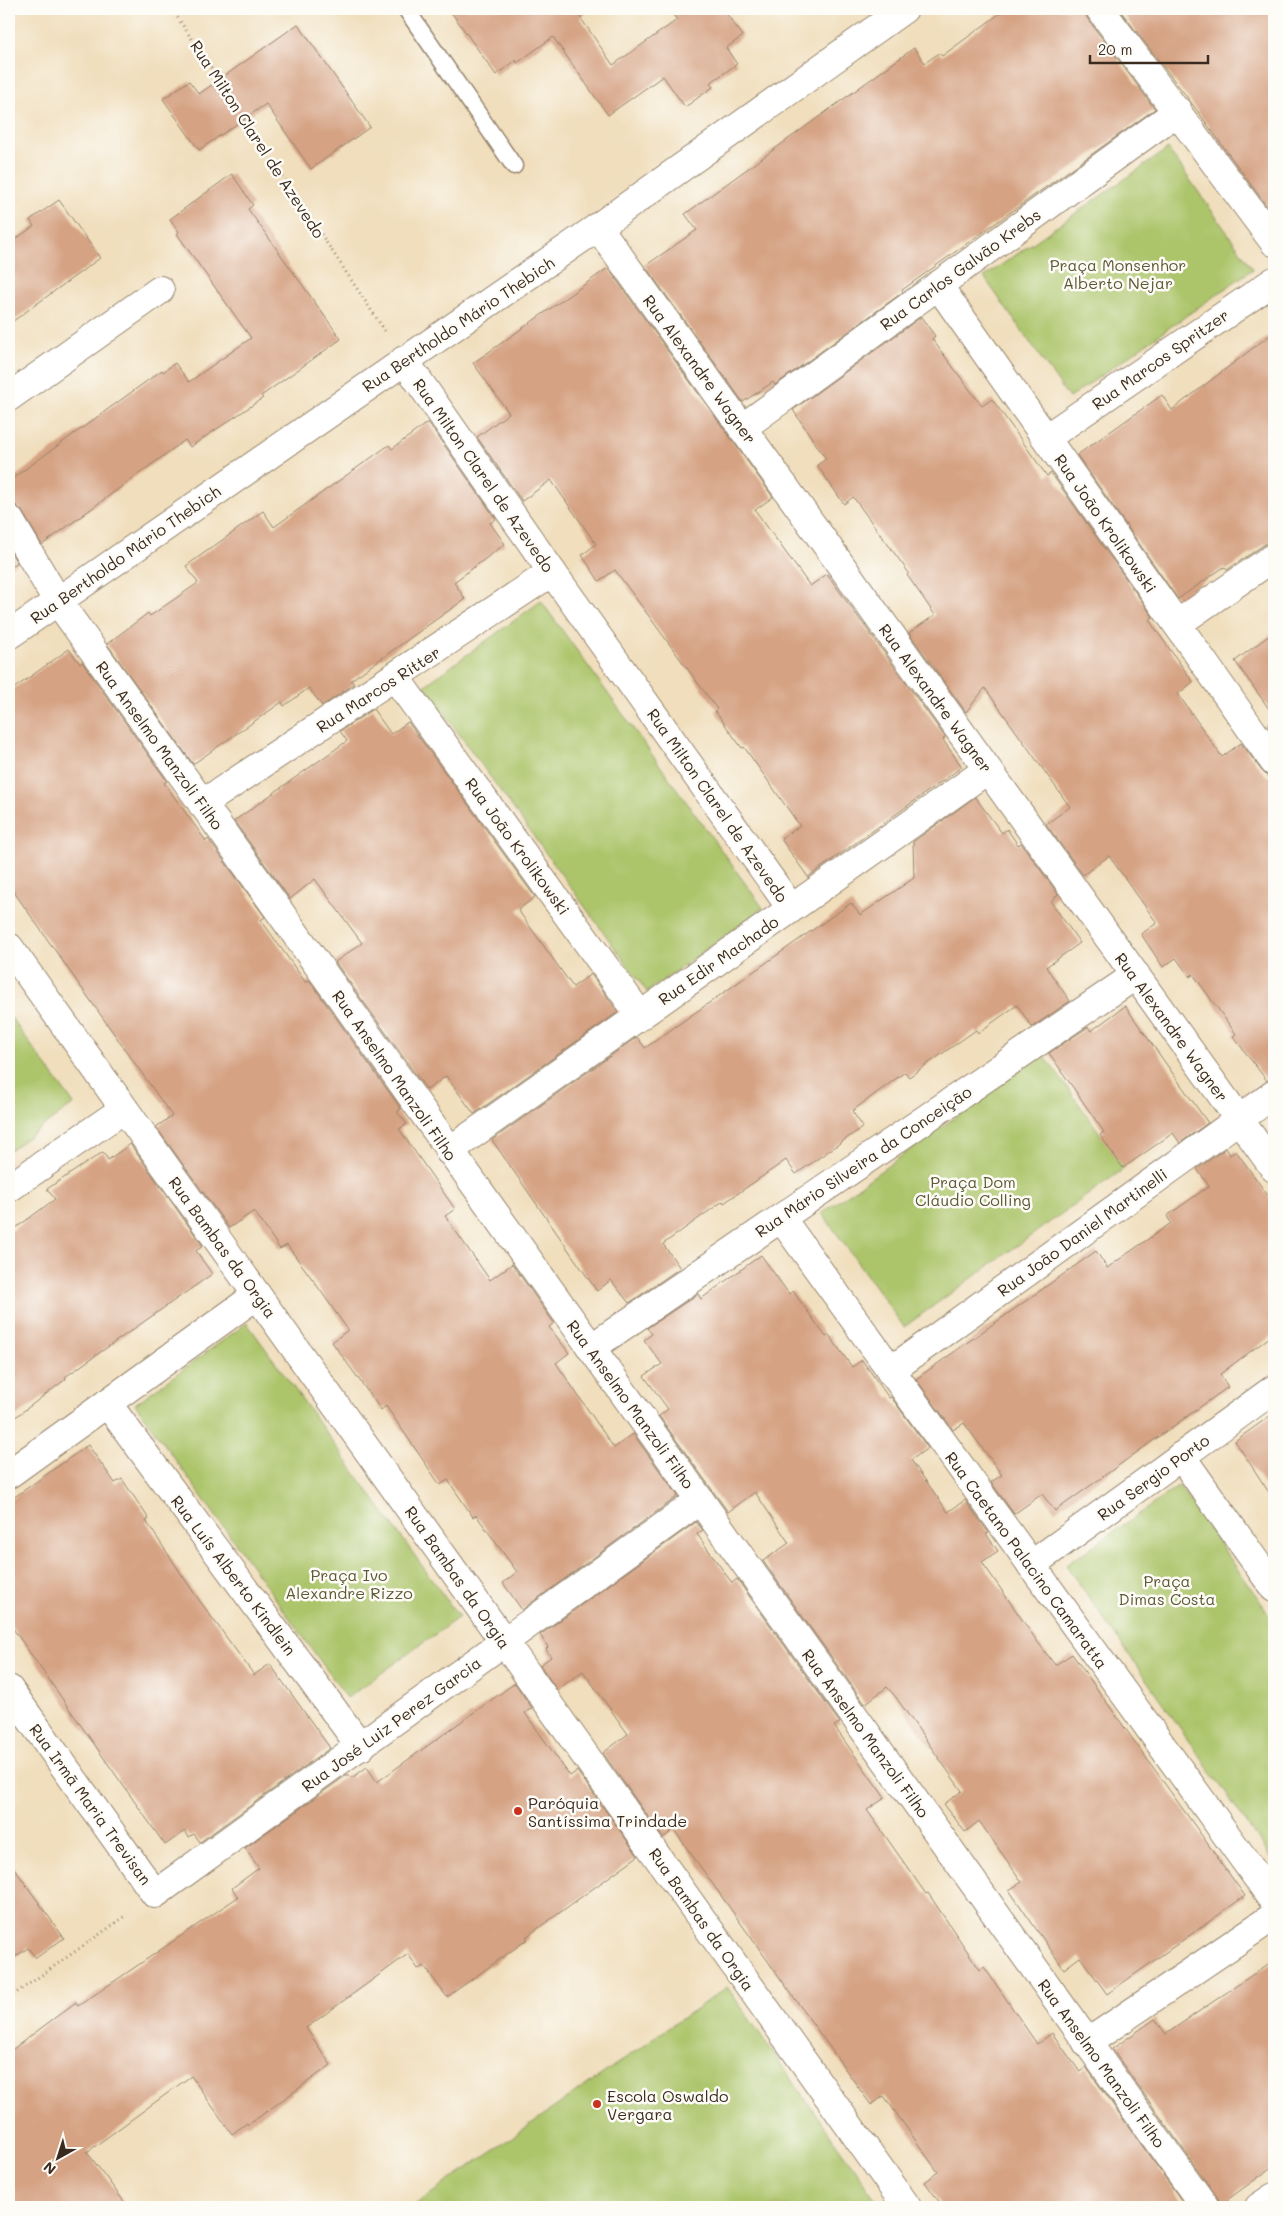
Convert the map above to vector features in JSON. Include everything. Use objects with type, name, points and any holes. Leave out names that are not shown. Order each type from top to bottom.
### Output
[{"type":"street","name":"Rua Bertholdo Mário Thebich","points":[[9,635],[598,227],[904,9]]},
{"type":"street","points":[[1100,9],[1274,242]]},
{"type":"street","name":"Rua Carlos Galvão Krebs","points":[[742,428],[1178,111]]},
{"type":"street","name":"Rua Alexandre Wagner","points":[[598,227],[1274,1168]]},
{"type":"street","name":"Rua Marcos Spritzer","points":[[1046,438],[1274,281]]},
{"type":"street","name":"Rua João Krolikowski","points":[[938,285],[1274,762]]},
{"type":"street","points":[[9,397],[160,290]]},
{"type":"street","name":"Rua Milton Clarel de Azevedo","points":[[404,360],[791,908]]},
{"type":"street","name":"Rua Anselmo Manzoli Filho","points":[[9,519],[57,600],[1205,2207]]},
{"type":"street","points":[[1177,624],[1274,557]]},
{"type":"street","name":"Rua Marcos Ritter","points":[[202,804],[395,678],[552,572]]},
{"type":"street","name":"Rua João Krolikowski","points":[[395,678],[640,1015]]},
{"type":"street","name":"Rua Edir Machado","points":[[449,1151],[987,770]]},
{"type":"street","name":"Rua Bambas da Orgia","points":[[9,947],[907,2207]]},
{"type":"street","name":"Rua Mário Silveira da Conceição","points":[[592,1348],[1136,975]]},
{"type":"street","name":"Rua João Daniel Martinelli","points":[[890,1371],[1274,1094]]},
{"type":"street","points":[[9,1188],[124,1108]]},
{"type":"street","name":"Rua Caetano Palacino Camaratta","points":[[781,1218],[1274,1902]]},
{"type":"street","points":[[9,1474],[257,1295]]},
{"type":"street","name":"Rua Sergio Porto","points":[[1031,1565],[1274,1389]]},
{"type":"street","name":"Rua Luís Alberto Kindlein","points":[[107,1403],[361,1746]]},
{"type":"street","points":[[1182,1456],[1274,1588]]},
{"type":"street","name":"Rua José Luiz Perez Garcia","points":[[155,1894],[700,1500]]},
{"type":"street","name":"Rua Irmã Maria Trevisan","points":[[9,1689],[155,1894]]},
{"type":"street","points":[[1087,2043],[1274,1916]]},
{"type":"street","points":[[1259,2207],[1274,2197]]},
{"type":"lane","points":[[406,9],[514,166]]},
{"type":"path","name":"Rua Milton Clarel de Azevedo","points":[[172,9],[404,360]]},
{"type":"path","points":[[9,1998],[155,1894]]},
{"type":"green space","name":"Praça Monsenhor Alberto Nejar","points":[[1168,149],[1253,269],[1069,398],[984,277]]},
{"type":"green space","points":[[541,601],[763,908],[647,992],[424,686]]},
{"type":"green space","points":[[9,1015],[74,1104],[9,1151]]},
{"type":"green space","name":"Praça Dom Cláudio Colling","points":[[1043,1054],[1125,1168],[904,1327],[822,1213]]},
{"type":"green space","name":"Praça Ivo Alexandre Rizzo","points":[[247,1323],[459,1617],[347,1698],[135,1404]]},
{"type":"green space","name":"Praça Dimas Costa","points":[[1179,1486],[1274,1621],[1274,1862],[1066,1565]]},
{"type":"green space","points":[[727,1987],[881,2207],[412,2207]]},
{"type":"building","points":[[449,9],[591,9],[580,17],[613,65],[677,20],[669,9],[723,9],[743,36],[726,48],[737,64],[710,83],[713,87],[685,107],[663,76],[608,115],[553,37],[517,63],[516,60],[496,75]]},
{"type":"building","points":[[1006,9],[1085,9],[1087,18],[1155,109],[902,290],[903,292],[775,385],[773,382],[743,402],[645,266],[697,230],[685,214],[914,48],[925,63],[939,53],[942,56]]},
{"type":"building","points":[[1119,9],[1274,9],[1274,216],[1190,101]]},
{"type":"building","points":[[298,24],[370,127],[311,169],[266,104],[199,150],[163,99],[189,81],[199,94]]},
{"type":"building","points":[[232,174],[253,205],[248,209],[341,339],[261,396],[263,398],[190,447],[185,440],[42,545],[22,511],[16,505],[9,503],[9,481],[162,370],[163,372],[175,363],[189,382],[251,338],[177,234],[179,232],[170,219]]},
{"type":"building","points":[[59,200],[100,258],[9,324],[9,244],[34,226],[30,220]]},
{"type":"building","points":[[608,268],[773,497],[755,510],[810,586],[827,574],[945,737],[943,740],[962,767],[808,877],[781,839],[800,826],[744,747],[742,748],[715,711],[717,709],[615,570],[599,581],[582,555],[596,544],[551,480],[522,501],[477,437],[509,413],[473,363]]},
{"type":"building","points":[[921,317],[935,336],[932,339],[982,406],[992,399],[1047,476],[1051,473],[1153,617],[1149,620],[1193,682],[1178,694],[1222,757],[1241,743],[1262,771],[1267,776],[1274,777],[1274,1079],[1267,1081],[1233,1036],[1236,1034],[1193,974],[1190,977],[1176,958],[1163,967],[1141,934],[1157,923],[1109,856],[1083,875],[1046,824],[1070,807],[985,688],[966,712],[909,633],[935,615],[907,575],[909,573],[853,497],[844,504],[817,465],[826,459],[793,410]]},
{"type":"building","points":[[1274,332],[1274,542],[1265,544],[1227,570],[1224,567],[1178,599],[1077,455],[1162,395],[1172,410]]},
{"type":"building","points":[[428,422],[496,519],[490,523],[505,544],[454,582],[465,599],[351,680],[354,684],[322,706],[309,688],[284,706],[282,702],[193,764],[107,644],[148,613],[150,616],[198,583],[186,566],[263,511],[274,527],[389,445],[392,449]]},
{"type":"building","points":[[9,549],[17,563],[9,568]]},
{"type":"building","points":[[1274,632],[1274,716],[1235,661]]},
{"type":"building","points":[[69,649],[80,664],[82,662],[167,781],[164,783],[265,917],[261,920],[306,983],[309,980],[401,1109],[397,1112],[407,1124],[399,1129],[455,1209],[445,1216],[490,1280],[512,1264],[554,1323],[549,1327],[569,1353],[556,1363],[614,1448],[633,1434],[678,1496],[522,1610],[503,1583],[517,1572],[476,1515],[473,1517],[448,1480],[440,1485],[386,1406],[381,1410],[332,1342],[348,1330],[313,1280],[287,1245],[280,1249],[254,1211],[229,1228],[156,1127],[172,1116],[9,885],[9,692]]},
{"type":"building","points":[[373,709],[391,734],[408,722],[535,897],[518,910],[573,987],[591,974],[618,1012],[474,1114],[446,1076],[427,1090],[335,962],[362,943],[315,879],[290,899],[234,821],[347,741],[340,731]]},
{"type":"building","points":[[1274,719],[1274,735],[1267,725]]},
{"type":"building","points":[[975,797],[1002,833],[1007,829],[1018,845],[1021,843],[1058,894],[1051,902],[1080,943],[1046,967],[1070,1001],[1032,1027],[1017,1005],[978,1033],[976,1030],[909,1077],[905,1072],[852,1111],[863,1127],[796,1174],[786,1160],[724,1203],[723,1201],[663,1244],[680,1268],[629,1303],[611,1280],[597,1291],[492,1140],[637,1037],[645,1048],[851,903],[860,915],[914,878],[913,842]]},
{"type":"building","points":[[1125,1006],[1208,1123],[1180,1143],[1173,1133],[1123,1168],[1100,1135],[1104,1132],[1049,1053],[1088,1027],[1091,1031]]},
{"type":"building","points":[[130,1144],[203,1246],[196,1251],[212,1274],[65,1377],[66,1379],[9,1422],[9,1233],[55,1199],[47,1189],[103,1152],[108,1160]]},
{"type":"building","points":[[1226,1148],[1230,1155],[1236,1151],[1274,1204],[1274,1334],[1220,1374],[1228,1387],[1055,1511],[1042,1494],[1014,1514],[991,1482],[1002,1475],[964,1423],[953,1430],[916,1379],[1096,1251],[1107,1268],[1171,1223],[1167,1216],[1209,1186],[1197,1169]]},
{"type":"building","points":[[761,1255],[789,1294],[793,1291],[826,1337],[829,1335],[852,1367],[862,1360],[889,1398],[891,1397],[928,1448],[911,1460],[948,1512],[965,1500],[989,1533],[986,1534],[998,1551],[982,1562],[1037,1641],[1055,1665],[1072,1654],[1245,1896],[1107,1994],[1080,1957],[1064,1969],[1009,1890],[1022,1882],[979,1821],[965,1832],[944,1804],[962,1791],[895,1696],[887,1687],[865,1704],[763,1561],[789,1543],[755,1492],[728,1512],[659,1416],[668,1409],[644,1376],[662,1364],[644,1340],[652,1334],[647,1328],[698,1294],[701,1299]]},
{"type":"building","points":[[1274,1413],[1274,1500],[1235,1441]]},
{"type":"building","points":[[88,1445],[115,1483],[122,1479],[149,1519],[146,1521],[194,1593],[254,1675],[270,1664],[330,1748],[200,1842],[194,1834],[189,1837],[185,1831],[165,1845],[9,1623],[9,1501]]},
{"type":"building","points":[[696,1522],[703,1530],[697,1534],[732,1583],[737,1579],[840,1723],[834,1726],[885,1798],[867,1810],[926,1894],[928,1893],[980,1970],[984,1967],[1037,2044],[1052,2033],[1080,2072],[1086,2067],[1186,2207],[943,2207],[925,2182],[938,2172],[884,2096],[871,2105],[674,1830],[663,1838],[603,1753],[628,1734],[583,1671],[557,1690],[540,1665],[551,1657],[546,1649],[548,1647],[540,1635]]},
{"type":"building","points":[[515,1683],[532,1708],[525,1713],[570,1776],[577,1771],[638,1856],[447,1997],[424,1966],[418,1969],[408,1954],[306,2028],[331,2065],[248,2125],[247,2123],[232,2134],[191,2076],[87,2152],[128,2207],[9,2207],[9,2052],[76,2002],[78,2006],[238,1897],[232,1888],[259,1868],[245,1848],[348,1774],[352,1778],[367,1767],[377,1782]]},
{"type":"building","points":[[9,1861],[64,1938],[36,1958],[28,1948],[9,1961]]},
{"type":"building","points":[[1274,1960],[1274,2166],[1220,2205],[1218,2198],[1112,2049],[1155,2019],[1166,2034]]},
{"type":"place","name":"Paróquia Santíssima Trindade","points":[[518,1811]]},
{"type":"place","name":"Escola Oswaldo Vergara","points":[[597,2104]]}]
